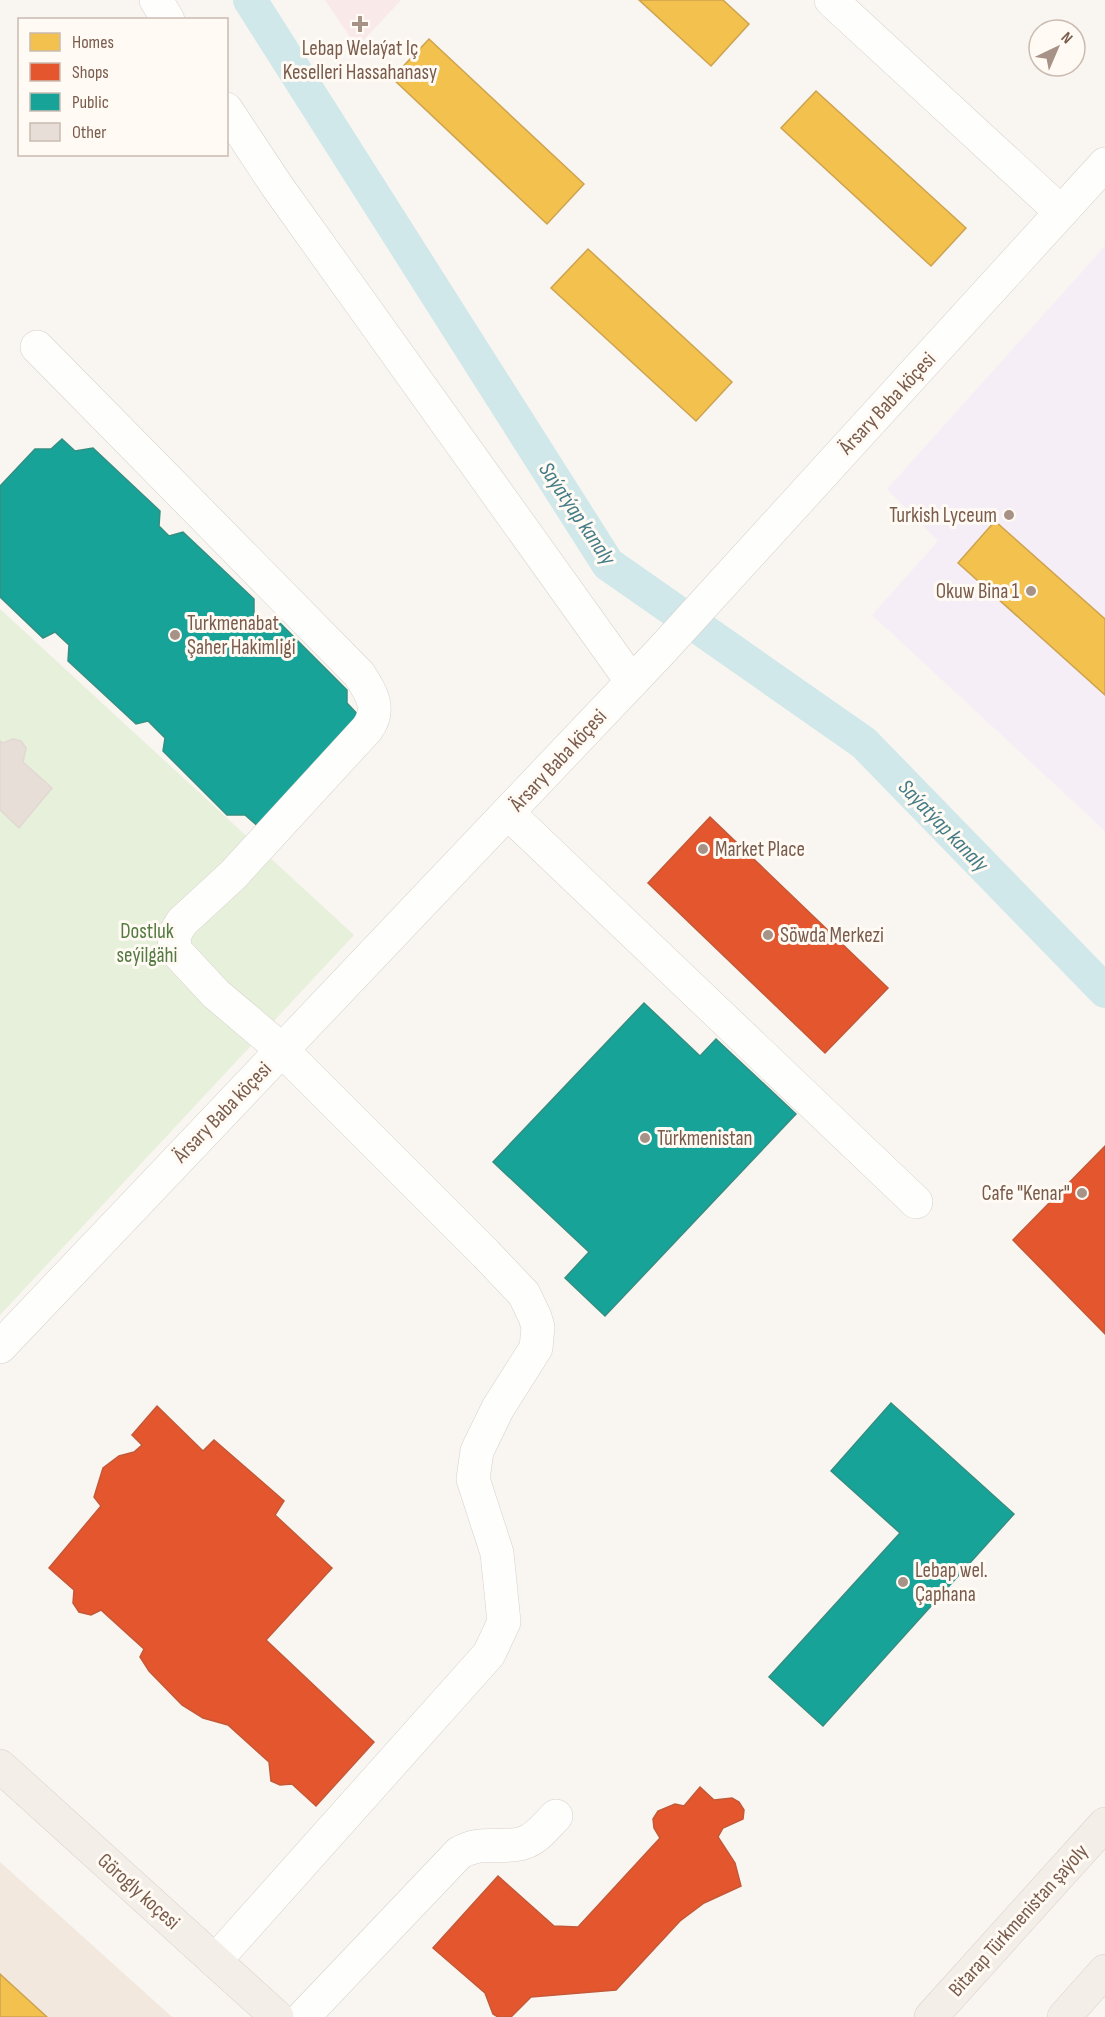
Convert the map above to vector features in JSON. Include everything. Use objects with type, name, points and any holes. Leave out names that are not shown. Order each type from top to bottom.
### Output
[{"type":"main road","name":"Görogly koçesi","points":[[0,1766],[278,2017]]},
{"type":"main road","name":"Bitarap Türkmenistan şaýoly","points":[[931,2017],[1105,1824]]},
{"type":"main road","points":[[1064,2017],[1105,1971]]},
{"type":"street","points":[[156,0],[167,18]]},
{"type":"street","points":[[831,0],[1061,212]]},
{"type":"street","points":[[228,112],[277,186],[632,682]]},
{"type":"street","name":"Ärsary Baba köçesi","points":[[0,1347],[662,650],[1105,164]]},
{"type":"street","points":[[37,347],[359,674],[372,694],[374,711],[367,729],[233,875],[182,922],[174,935],[175,950],[190,969],[281,1049],[524,1294],[538,1327],[536,1348],[498,1408],[477,1451],[473,1479],[497,1553],[504,1622],[489,1654],[215,1961]]},
{"type":"street","points":[[508,813],[916,1202]]},
{"type":"street","points":[[303,2017],[459,1853],[469,1847],[488,1844],[524,1843],[536,1837],[556,1816]]},
{"type":"shaded area","name":"Lebap Welaýat Iç Keselleri Hassahanasy","points":[[325,0],[401,0],[357,47]]},
{"type":"shaded area","name":"Turkish Lyceum","points":[[1105,246],[1105,831],[872,615],[938,541],[887,489]]},
{"type":"shaded area","points":[[0,1862],[172,2017],[0,2017]]},
{"type":"green space","name":"Dostluk seýilgähi","points":[[0,609],[354,935],[0,1315]]},
{"type":"building: Homes","points":[[639,0],[723,0],[749,24],[711,66]]},
{"type":"building: Homes","points":[[429,39],[584,184],[547,224],[392,78]]},
{"type":"building: Homes","points":[[816,91],[966,228],[931,266],[781,128]]},
{"type":"building: Homes","points":[[588,249],[732,382],[696,421],[551,288]]},
{"type":"building: Homes","name":"Okuw Bina 1","points":[[995,521],[1105,619],[1105,695],[958,563]]},
{"type":"building: Homes","points":[[0,1974],[47,2017],[0,2017]]},
{"type":"building: Shops","name":"Söwda Merkezi","points":[[710,817],[888,988],[825,1053],[648,883]]},
{"type":"building: Shops","name":"Cafe \"Kenar\"","points":[[1105,1146],[1105,1334],[1013,1240]]},
{"type":"building: Shops","points":[[157,1406],[203,1451],[214,1440],[284,1501],[275,1515],[332,1568],[266,1640],[374,1742],[316,1806],[292,1784],[280,1785],[271,1781],[269,1762],[228,1725],[203,1718],[182,1705],[149,1671],[140,1657],[144,1649],[101,1610],[91,1615],[79,1612],[73,1603],[74,1590],[49,1568],[101,1506],[94,1497],[103,1468],[119,1456],[134,1452],[142,1445],[132,1435]]},
{"type":"building: Shops","points":[[700,1787],[714,1800],[732,1798],[739,1802],[744,1810],[743,1819],[723,1828],[718,1837],[735,1863],[741,1886],[704,1903],[680,1921],[616,1990],[531,1997],[511,2017],[498,2017],[493,2014],[485,1993],[433,1948],[498,1876],[554,1926],[578,1927],[660,1838],[654,1828],[653,1819],[658,1811],[675,1804],[684,1806]]},
{"type":"building: Public","name":"Turkmenabat Şaher Hakimligi","points":[[62,439],[75,451],[93,448],[160,511],[159,526],[169,536],[183,532],[254,599],[254,616],[264,626],[280,623],[347,690],[347,703],[362,719],[260,828],[245,815],[227,815],[163,751],[165,738],[148,721],[136,724],[68,661],[69,645],[55,632],[43,638],[0,597],[0,486],[35,449],[51,449]]},
{"type":"building: Public","name":"Türkmenistan","points":[[644,1003],[700,1056],[716,1039],[796,1114],[605,1316],[565,1278],[589,1252],[493,1162]]},
{"type":"building: Public","name":"Lebap wel. Çaphana","points":[[891,1403],[1014,1514],[823,1726],[769,1677],[900,1533],[831,1471]]},
{"type":"building: Other","points":[[13,739],[21,741],[26,748],[23,762],[52,788],[19,828],[0,810],[0,741],[3,743]]},
{"type":"waterway","name":"Saýatýap kanaly","points":[[250,0],[608,564],[864,743],[1105,991]]},
{"type":"place","name":"Lebap Welaýat Iç Keselleri Hassahanasy","points":[[360,24]]},
{"type":"place","name":"Turkish Lyceum","points":[[1009,515]]},
{"type":"place","name":"Okuw Bina 1","points":[[1031,591]]},
{"type":"place","name":"Turkmenabat Şaher Hakimligi","points":[[175,635]]},
{"type":"place","name":"Market Place","points":[[703,849]]},
{"type":"place","name":"Söwda Merkezi","points":[[768,935]]},
{"type":"place","name":"Türkmenistan","points":[[645,1138]]},
{"type":"place","name":"Cafe \"Kenar\"","points":[[1082,1193]]},
{"type":"place","name":"Lebap wel. Çaphana","points":[[903,1582]]}]
